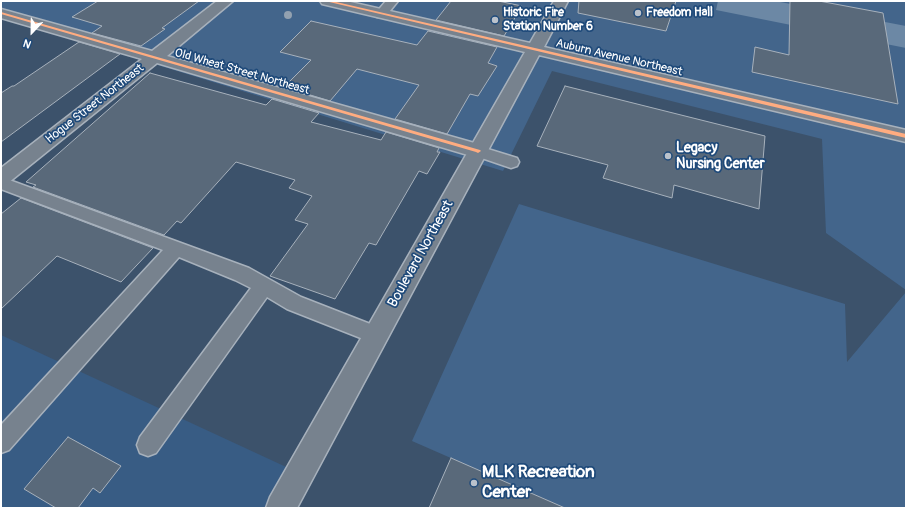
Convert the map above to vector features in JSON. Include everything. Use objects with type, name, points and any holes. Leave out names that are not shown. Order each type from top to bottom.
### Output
[{"type":"street","name":"Hogue Street Northeast","points":[[1,178],[226,1]]},
{"type":"street","name":"Auburn Avenue Northeast","points":[[327,1],[906,136]]},
{"type":"street","name":"Boulevard Northeast","points":[[281,508],[561,1]]},
{"type":"street","name":"Old Wheat Street Northeast","points":[[1,13],[478,151]]},
{"type":"lane","points":[[381,14],[392,1]]},
{"type":"lane","points":[[478,151],[511,162]]},
{"type":"lane","points":[[1,182],[242,274],[294,303],[376,335]]},
{"type":"lane","points":[[1,442],[46,390],[176,248]]},
{"type":"lane","points":[[148,445],[264,286]]},
{"type":"shaded area","points":[[1,1],[906,1],[906,290],[826,233],[822,139],[552,71],[503,171],[1,17]]},
{"type":"shaded area","points":[[718,1],[775,1],[906,26],[906,48],[716,10]]},
{"type":"shaded area","points":[[519,204],[845,304],[847,362],[906,292],[906,508],[565,508],[412,441]]},
{"type":"shaded area","points":[[1,335],[297,472],[277,508],[1,508]]},
{"type":"building","points":[[98,1],[199,1],[162,28],[165,29],[141,46],[92,33],[102,26],[72,17]]},
{"type":"building","name":"Historic Fire Station Number 6","points":[[451,1],[498,1],[522,6],[504,36],[436,20]]},
{"type":"building","name":"Freedom Hall","points":[[579,1],[676,1],[666,31],[578,13]]},
{"type":"building","points":[[790,1],[819,1],[883,13],[898,104],[752,72],[755,47],[789,55]]},
{"type":"building","points":[[311,21],[417,45],[428,31],[497,47],[488,63],[497,66],[478,96],[470,94],[447,134],[395,119],[419,85],[357,69],[330,101],[284,87],[311,60],[280,52]]},
{"type":"building","points":[[79,42],[120,54],[1,142],[1,93],[14,86]]},
{"type":"building","points":[[150,73],[266,105],[272,99],[319,113],[311,122],[381,140],[386,132],[439,148],[437,152],[440,152],[427,174],[419,171],[376,245],[369,243],[335,299],[270,276],[308,224],[295,220],[312,196],[289,188],[295,180],[236,162],[181,223],[177,221],[164,235],[33,187],[36,185],[26,182]]},
{"type":"building","name":"Legacy Nursing Center","points":[[565,86],[765,136],[759,209],[674,185],[672,198],[603,178],[608,165],[537,146]]},
{"type":"building","points":[[21,198],[153,248],[121,282],[57,256],[1,309],[1,214]]},
{"type":"building","points":[[68,437],[121,466],[100,493],[93,488],[78,508],[56,508],[24,489]]},
{"type":"building","name":"MLK Recreation Center","points":[[451,458],[565,508],[429,508]]},
{"type":"cycle path","points":[[327,1],[906,136]]},
{"type":"cycle path","points":[[1,13],[478,151]]},
{"type":"place","name":"Freedom Hall","points":[[638,13]]},
{"type":"place","name":"Historic Fire Station Number 6","points":[[495,20]]},
{"type":"place","name":"Legacy Nursing Center","points":[[668,156]]},
{"type":"place","name":"MLK Recreation Center","points":[[474,483]]}]
